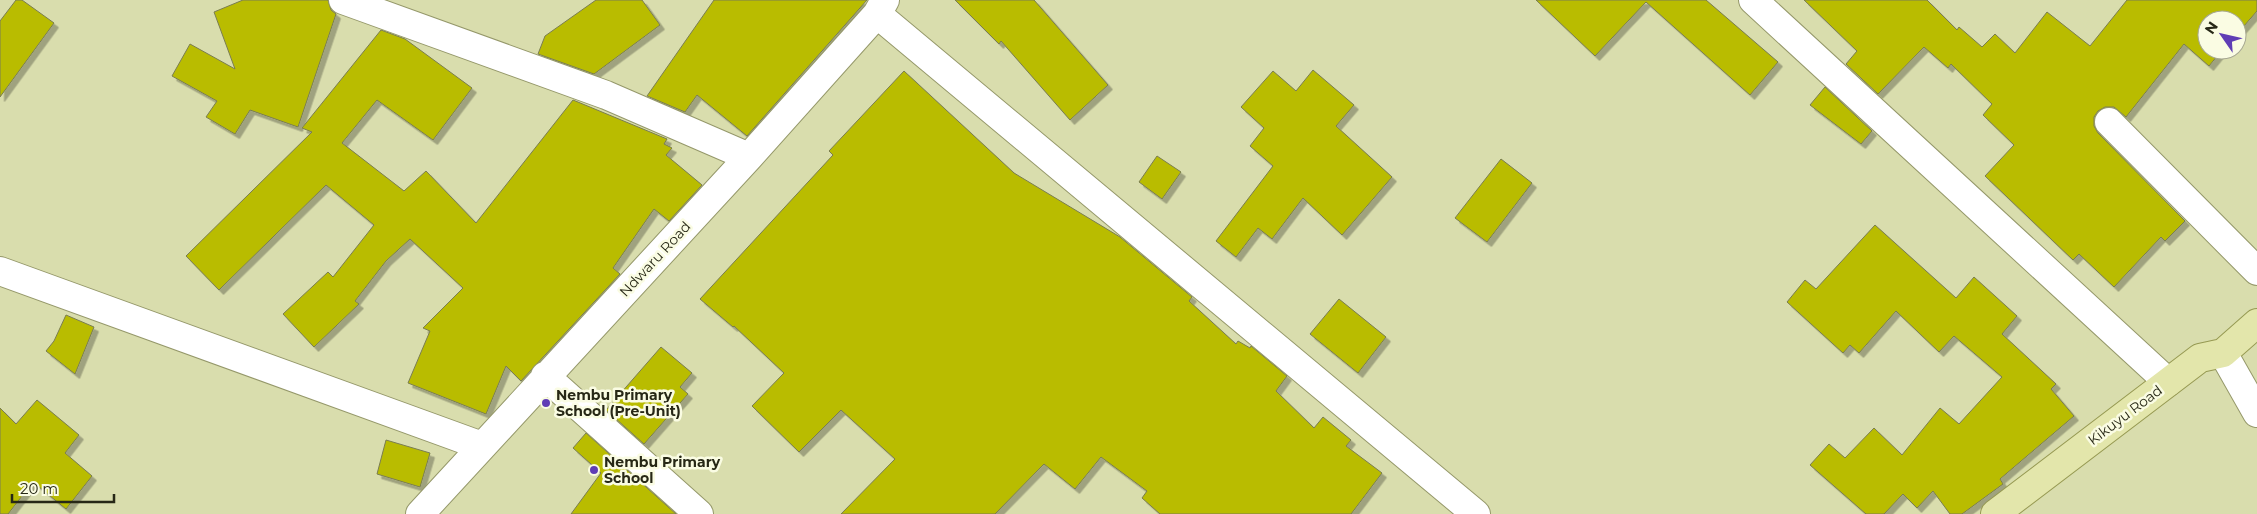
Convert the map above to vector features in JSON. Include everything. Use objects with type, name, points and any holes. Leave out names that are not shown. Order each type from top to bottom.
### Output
[{"type":"main road","name":"Kikuyu Road","points":[[1995,514],[2200,358],[2223,353],[2257,323]]},
{"type":"street","points":[[343,0],[606,95],[749,157]]},
{"type":"street","points":[[1753,0],[2168,382]]},
{"type":"street","points":[[881,7],[1476,514]]},
{"type":"street","name":"Ndwaru Road","points":[[420,514],[749,157],[881,7]]},
{"type":"street","points":[[2108,122],[2257,271]]},
{"type":"street","points":[[0,271],[482,446]]},
{"type":"street","points":[[2223,353],[2257,412]]},
{"type":"street","points":[[546,376],[699,514]]},
{"type":"building","points":[[16,0],[22,0],[54,23],[0,97],[0,21]]},
{"type":"building","points":[[243,0],[328,0],[331,10],[336,14],[298,127],[250,110],[235,134],[206,117],[217,101],[172,76],[190,44],[235,69],[214,12]]},
{"type":"building","points":[[596,0],[642,0],[660,25],[594,74],[538,54],[545,36]]},
{"type":"building","points":[[714,0],[867,0],[747,136],[697,95],[685,112],[647,96]]},
{"type":"building","points":[[955,0],[1034,0],[1108,85],[1070,120],[1001,41],[999,44]]},
{"type":"building","points":[[1536,0],[1706,0],[1778,62],[1750,95],[1646,2],[1595,56]]},
{"type":"building","points":[[1804,0],[1927,0],[1957,30],[1959,27],[1982,47],[1995,34],[2015,53],[2047,12],[2090,46],[2127,0],[2257,0],[2257,11],[2247,22],[2247,10],[2197,10],[2197,55],[2184,44],[2126,117],[2114,107],[2105,107],[2098,111],[2094,117],[2094,126],[2098,133],[2185,221],[2165,241],[2161,237],[2114,287],[2079,254],[2073,260],[1985,176],[2014,145],[1983,115],[1992,104],[1951,64],[1948,68],[1924,47],[1878,94],[1846,64],[1857,51]]},
{"type":"building","points":[[381,30],[405,39],[472,88],[433,140],[377,100],[342,143],[404,191],[426,171],[476,223],[573,100],[667,139],[664,144],[672,148],[666,155],[702,185],[669,221],[654,209],[613,268],[620,274],[521,381],[506,366],[486,414],[408,383],[430,331],[423,328],[463,288],[410,239],[386,261],[355,301],[359,304],[314,347],[283,314],[328,272],[333,277],[374,225],[326,185],[219,290],[186,256],[312,132],[302,128]]},
{"type":"building","points":[[2202,60],[2214,60],[2209,66]]},
{"type":"building","points":[[1313,70],[1354,105],[1336,126],[1392,177],[1342,235],[1303,198],[1272,239],[1258,228],[1236,257],[1216,241],[1273,166],[1250,146],[1264,128],[1241,107],[1273,71],[1296,91]]},
{"type":"building","points":[[904,71],[1014,173],[1120,237],[1192,297],[1189,301],[1236,344],[1238,341],[1250,348],[1251,346],[1287,376],[1276,391],[1314,428],[1323,417],[1351,440],[1346,446],[1382,473],[1351,514],[1160,514],[1142,498],[1147,491],[1101,457],[1075,489],[1044,464],[995,514],[841,514],[895,459],[841,410],[799,452],[752,406],[784,373],[734,326],[700,299],[833,155],[829,151]]},
{"type":"building","points":[[1825,87],[1872,131],[1861,144],[1810,105]]},
{"type":"building","points":[[1157,156],[1181,172],[1162,199],[1139,182]]},
{"type":"building","points":[[1501,159],[1532,183],[1487,242],[1455,218]]},
{"type":"building","points":[[1875,225],[1956,298],[1974,277],[2017,316],[2002,334],[2056,384],[2051,389],[2074,416],[2000,479],[2003,484],[1962,514],[1950,514],[1933,491],[1917,508],[1903,494],[1884,514],[1866,514],[1810,465],[1829,444],[1845,458],[1874,428],[1902,455],[1940,408],[1959,424],[2002,377],[1954,336],[1939,352],[1896,311],[1859,353],[1850,345],[1843,353],[1787,302],[1805,280],[1816,289]]},
{"type":"building","points":[[1339,299],[1386,337],[1358,373],[1310,334]]},
{"type":"building","points":[[66,315],[94,327],[75,374],[46,351],[54,341]]},
{"type":"building","points":[[661,347],[692,373],[680,387],[688,394],[644,444],[606,410]]},
{"type":"building","points":[[37,400],[79,435],[65,453],[92,476],[66,509],[33,482],[8,514],[0,514],[0,408],[16,424]]},
{"type":"building","points":[[586,433],[676,514],[571,514],[601,473],[573,448]]},
{"type":"building","points":[[386,440],[430,453],[420,487],[377,474]]},
{"type":"place","name":"Nembu Primary School (Pre-Unit)","points":[[546,403]]},
{"type":"place","name":"Nembu Primary School","points":[[594,470]]}]
